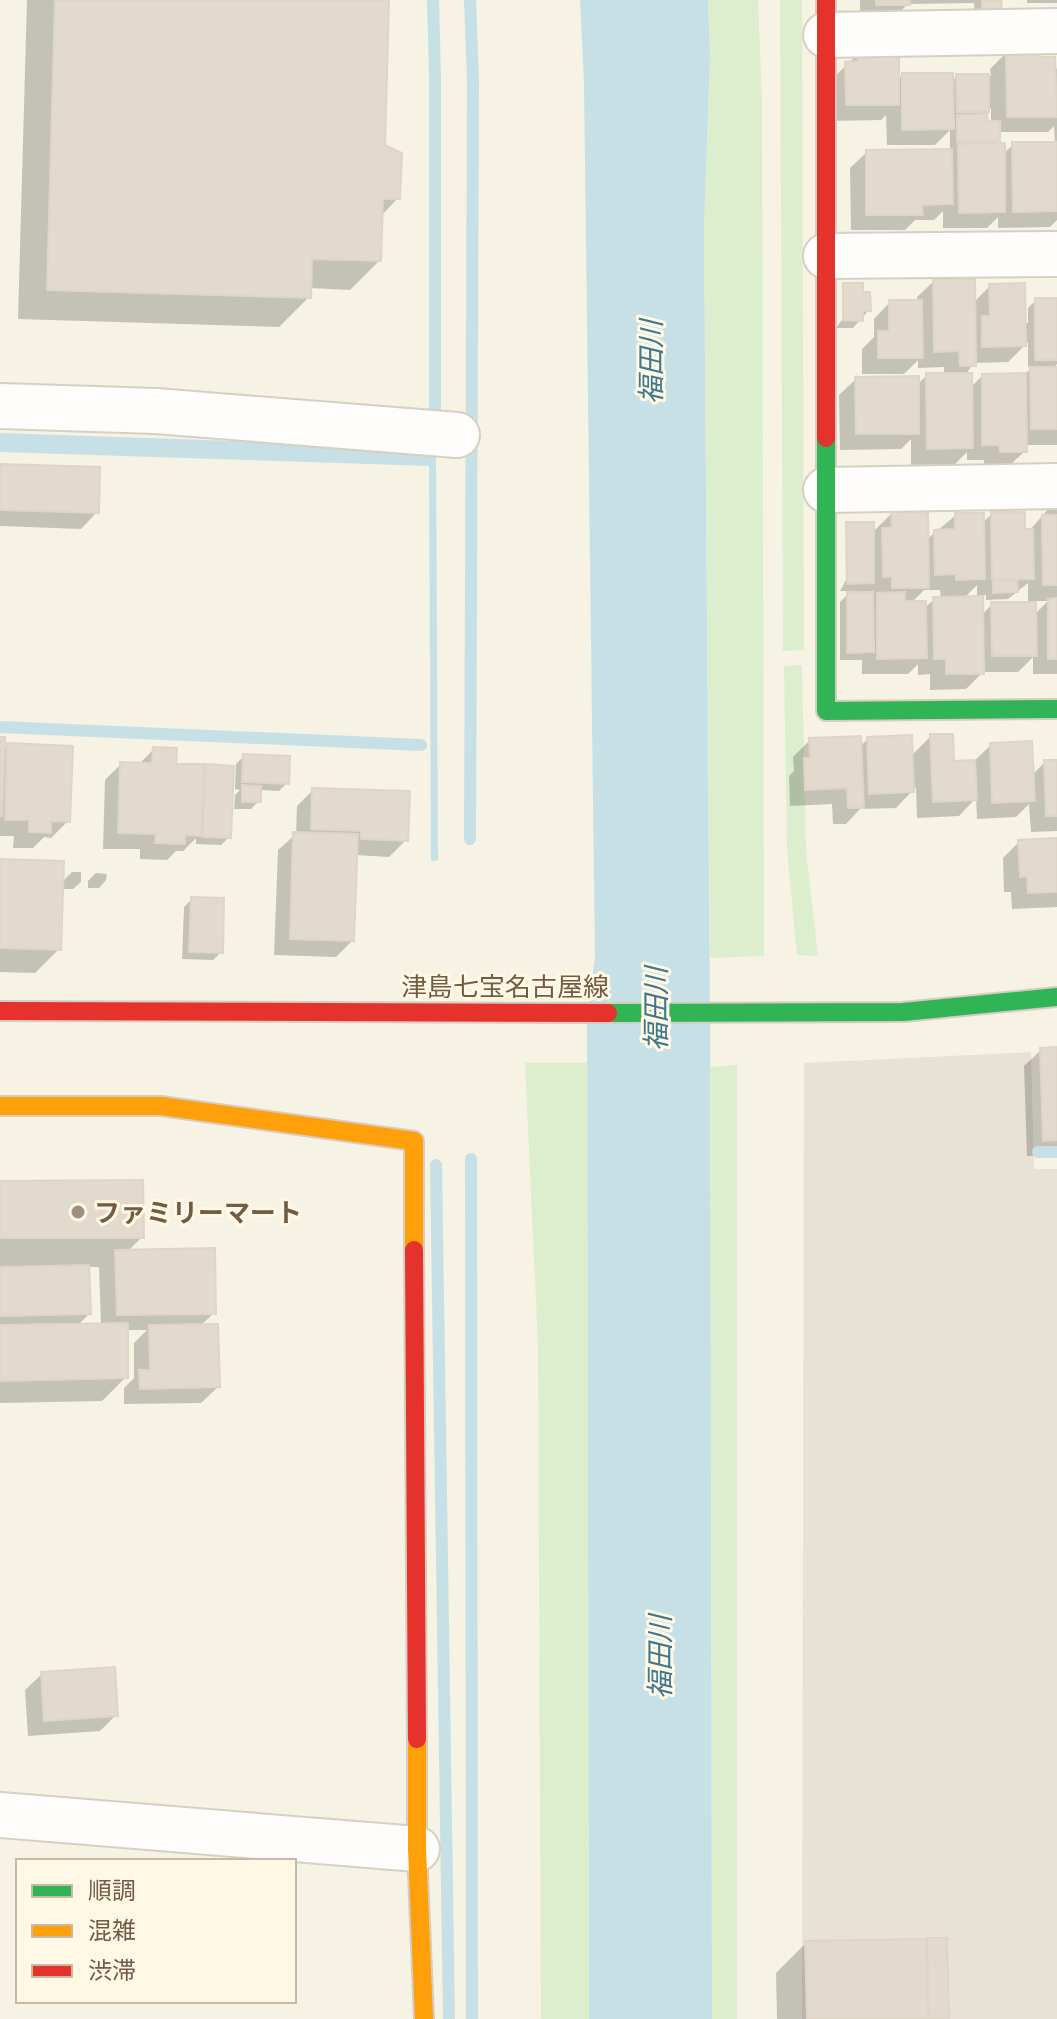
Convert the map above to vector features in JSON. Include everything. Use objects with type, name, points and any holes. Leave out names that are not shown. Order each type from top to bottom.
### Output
[{"type":"street","points":[[1057,31],[826,17],[826,711],[1057,709]]},
{"type":"street","points":[[826,256],[1057,254]]},
{"type":"street","points":[[0,406],[156,411],[457,435]]},
{"type":"street","points":[[826,490],[1057,486]]},
{"type":"street","name":"津島七宝名古屋線","points":[[0,1011],[903,1012],[1057,997]]},
{"type":"street","points":[[0,1106],[161,1106],[414,1141],[417,1849],[424,2019]]},
{"type":"street","points":[[0,1815],[417,1849]]},
{"type":"shaded area","points":[[1031,1052],[1034,1169],[1057,1169],[1057,2019],[802,2019],[804,1063]]},
{"type":"green space","points":[[708,0],[758,0],[762,99],[764,956],[710,958],[704,230],[710,54]]},
{"type":"green space","points":[[780,0],[802,0],[804,650],[783,651]]},
{"type":"green space","points":[[802,665],[806,850],[818,956],[797,955],[787,848],[784,666]]},
{"type":"green space","points":[[525,1063],[587,1063],[589,2019],[541,2019],[538,1344]]},
{"type":"green space","points":[[737,1065],[737,2019],[712,2019],[710,1067]]},
{"type":"water","name":"福田川","points":[[580,0],[708,0],[710,54],[704,230],[710,1015],[712,2019],[589,2019],[587,1011],[595,958],[584,82]]},
{"type":"water","points":[[0,433],[436,448],[438,860],[431,861],[429,466],[0,452]]},
{"type":"building","points":[[55,0],[389,0],[385,145],[402,153],[400,199],[383,199],[381,261],[312,259],[311,298],[47,290]]},
{"type":"building","points":[[876,0],[910,0],[910,5],[876,5]]},
{"type":"building","points":[[982,0],[1001,0],[1002,13],[982,13]]},
{"type":"building","points":[[1006,50],[1039,50],[1040,57],[1055,57],[1057,117],[1007,117]]},
{"type":"building","points":[[858,51],[899,51],[899,105],[846,105],[845,62],[858,61]]},
{"type":"building","points":[[902,73],[953,73],[954,129],[902,130]]},
{"type":"building","points":[[956,74],[989,74],[989,112],[957,112]]},
{"type":"building","points":[[987,114],[988,121],[1000,121],[1000,141],[957,142],[957,115]]},
{"type":"building","points":[[1012,142],[1057,142],[1057,211],[1013,212]]},
{"type":"building","points":[[1005,143],[1005,212],[959,213],[958,144]]},
{"type":"building","points":[[952,149],[953,204],[922,205],[923,215],[866,215],[866,150]]},
{"type":"building","points":[[933,279],[975,279],[976,366],[960,366],[959,351],[934,352]]},
{"type":"building","points":[[843,283],[863,283],[863,292],[870,292],[871,311],[863,311],[863,321],[843,320]]},
{"type":"building","points":[[1025,283],[1026,346],[982,347],[982,316],[990,316],[989,284]]},
{"type":"building","points":[[1035,298],[1057,298],[1057,360],[1035,360]]},
{"type":"building","points":[[889,300],[922,300],[923,358],[878,358],[878,331],[889,331]]},
{"type":"building","points":[[1030,367],[1057,367],[1057,429],[1031,429]]},
{"type":"building","points":[[926,373],[972,373],[973,448],[927,449]]},
{"type":"building","points":[[1026,373],[1027,452],[1000,452],[999,445],[982,445],[982,374]]},
{"type":"building","points":[[919,376],[919,434],[856,434],[855,377]]},
{"type":"building","points":[[0,464],[100,467],[99,513],[0,510]]},
{"type":"building","points":[[928,510],[929,588],[892,588],[892,577],[883,577],[882,528],[892,528],[891,511]]},
{"type":"building","points":[[991,512],[1025,512],[1025,529],[1033,529],[1034,579],[992,580]]},
{"type":"building","points":[[955,513],[984,513],[985,579],[956,580],[956,574],[935,575],[934,530],[955,529]]},
{"type":"building","points":[[1042,515],[1057,515],[1057,585],[1043,585]]},
{"type":"building","points":[[846,522],[874,522],[874,583],[847,584]]},
{"type":"building","points":[[1017,580],[1018,592],[993,593],[993,581]]},
{"type":"building","points":[[847,592],[873,592],[874,652],[847,653]]},
{"type":"building","points":[[905,592],[905,601],[926,601],[927,658],[877,659],[877,593]]},
{"type":"building","points":[[983,596],[984,674],[946,674],[946,659],[934,659],[933,597]]},
{"type":"building","points":[[1057,598],[1057,659],[1048,659],[1048,599]]},
{"type":"building","points":[[991,602],[1036,602],[1037,656],[992,656]]},
{"type":"building","points":[[930,734],[953,734],[954,761],[975,760],[977,800],[933,802]]},
{"type":"building","points":[[912,735],[914,792],[869,794],[867,737]]},
{"type":"building","points":[[861,736],[864,808],[848,808],[847,788],[805,790],[804,758],[810,758],[809,738]]},
{"type":"building","points":[[0,737],[5,737],[2,816],[0,816]]},
{"type":"building","points":[[1032,741],[1035,801],[992,803],[990,743]]},
{"type":"building","points":[[7,743],[73,746],[70,822],[51,821],[51,833],[29,832],[29,820],[5,820]]},
{"type":"building","points":[[153,747],[177,748],[176,764],[204,764],[201,836],[185,835],[185,844],[155,843],[156,834],[118,833],[120,762],[152,763]]},
{"type":"building","points":[[243,754],[290,756],[289,784],[242,782]]},
{"type":"building","points":[[1044,760],[1057,760],[1057,816],[1046,816]]},
{"type":"building","points":[[206,764],[234,766],[231,838],[203,837]]},
{"type":"building","points":[[242,785],[261,786],[261,802],[242,802]]},
{"type":"building","points":[[312,788],[410,791],[408,841],[361,839],[361,831],[311,829]]},
{"type":"building","points":[[293,832],[358,834],[354,941],[290,939]]},
{"type":"building","points":[[1057,838],[1057,892],[1028,893],[1027,876],[1020,877],[1018,840]]},
{"type":"building","points":[[0,859],[64,861],[61,950],[0,948]]},
{"type":"building","points":[[191,897],[224,898],[223,953],[189,952]]},
{"type":"building","points":[[1057,1047],[1057,1140],[1043,1141],[1040,1048]]},
{"type":"building","points":[[143,1180],[144,1238],[0,1238],[0,1181]]},
{"type":"building","points":[[215,1248],[216,1314],[117,1315],[115,1250]]},
{"type":"building","points":[[89,1265],[91,1314],[0,1316],[0,1267]]},
{"type":"building","points":[[128,1323],[128,1378],[0,1381],[0,1325]]},
{"type":"building","points":[[218,1324],[220,1387],[140,1389],[139,1370],[150,1370],[149,1325]]},
{"type":"building","points":[[115,1667],[118,1716],[44,1721],[41,1672]]},
{"type":"building","points":[[927,1938],[947,1938],[949,2019],[929,2019]]},
{"type":"building","points":[[926,1939],[928,2019],[807,2019],[805,1941]]},
{"type":"waterway","points":[[433,0],[435,411]]},
{"type":"waterway","points":[[470,0],[473,80],[470,839]]},
{"type":"waterway","points":[[0,727],[421,745]]},
{"type":"waterway","points":[[1038,1152],[1057,1152]]},
{"type":"waterway","points":[[471,1159],[472,2019]]},
{"type":"waterway","points":[[436,1165],[449,2019]]},
{"type":"traffic: fast","points":[[826,438],[826,711],[1057,709]]},
{"type":"traffic: fast","points":[[608,1013],[903,1012],[1057,997]]},
{"type":"traffic: slow","points":[[0,1106],[161,1106],[414,1141],[414,1250]]},
{"type":"traffic: slow","points":[[417,1739],[417,1849],[424,2019]]},
{"type":"traffic: jam","points":[[826,0],[826,438]]},
{"type":"traffic: jam","points":[[0,1011],[608,1013]]},
{"type":"traffic: jam","points":[[414,1250],[417,1739]]},
{"type":"place","name":"ファミリーマート","points":[[78,1212]]}]
